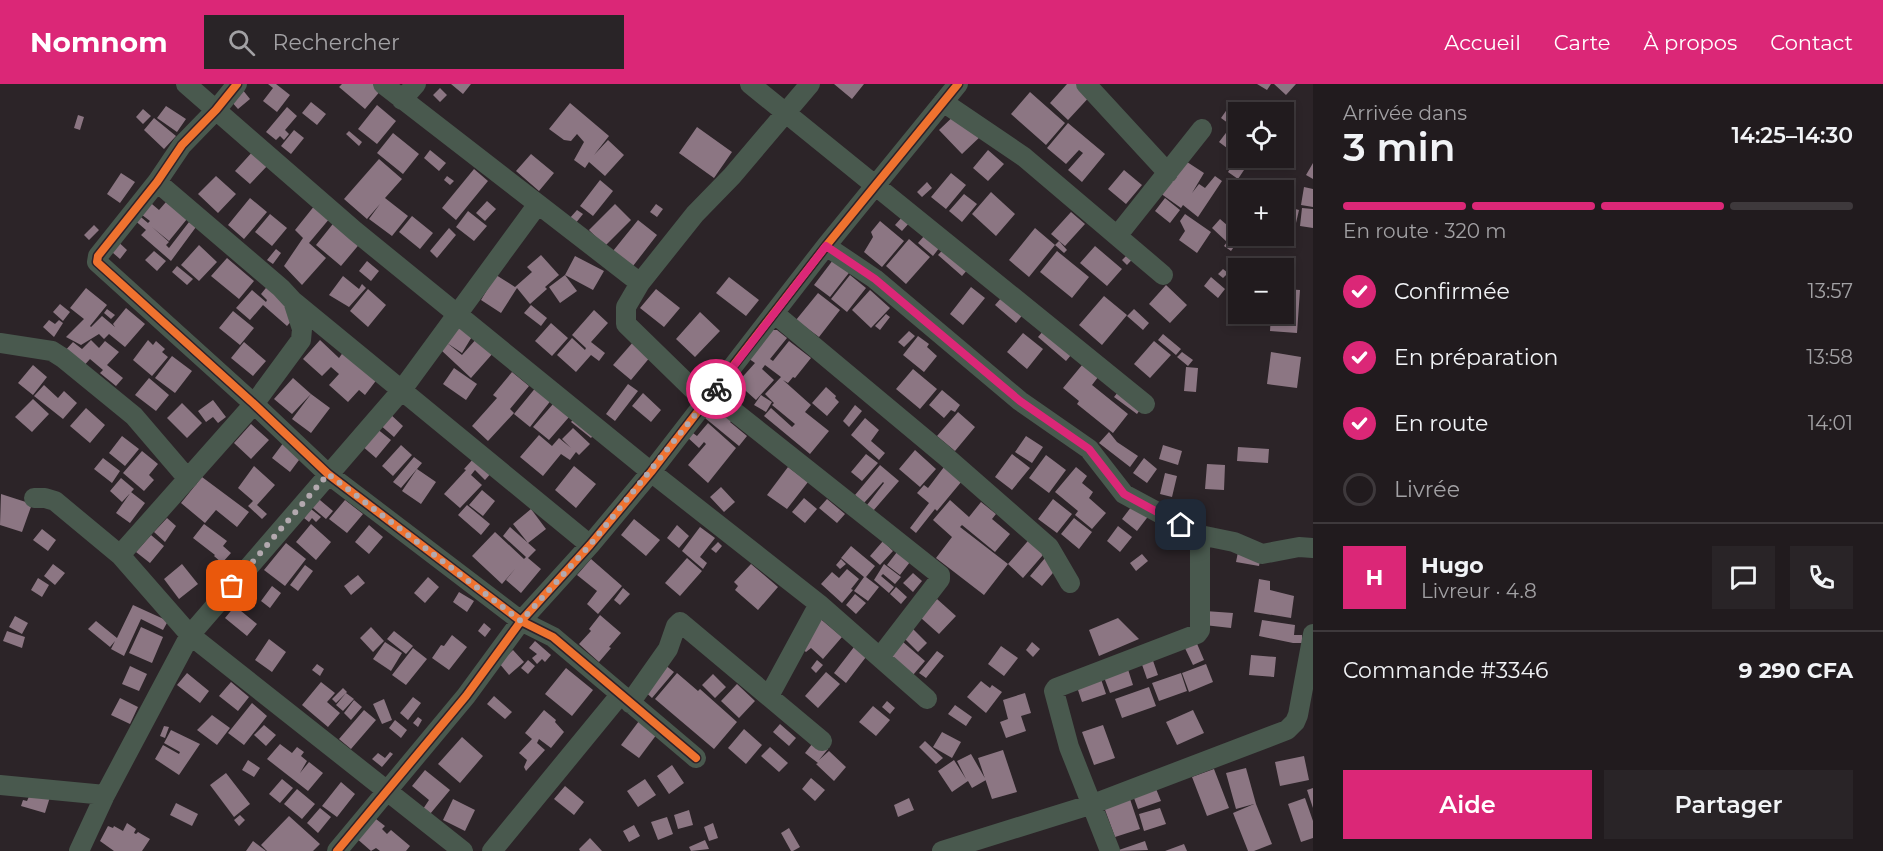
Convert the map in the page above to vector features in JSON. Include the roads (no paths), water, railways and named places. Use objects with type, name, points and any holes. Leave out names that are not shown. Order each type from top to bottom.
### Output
[{"type":"street","points":[[186,84],[355,231],[651,472],[819,604],[927,699]]},
{"type":"street","points":[[237,84],[216,110],[182,145],[157,182],[98,256],[97,262],[328,474],[521,621],[553,637],[696,758]]},
{"type":"street","points":[[382,84],[640,283]]},
{"type":"street","points":[[402,100],[416,84]]},
{"type":"street","points":[[750,84],[1145,404]]},
{"type":"street","points":[[810,84],[732,176],[695,214],[640,283],[626,307],[626,324],[709,398],[940,575],[940,579],[880,657]]},
{"type":"street","points":[[337,851],[466,696],[521,621],[590,545],[651,472],[826,246],[958,84]]},
{"type":"street","points":[[1086,84],[1168,173]]},
{"type":"street","points":[[943,102],[1024,157],[1163,275]]},
{"type":"street","points":[[1117,236],[1202,129]]},
{"type":"street","points":[[157,182],[281,288],[293,301],[590,545]]},
{"type":"street","points":[[79,851],[105,795],[190,635],[401,391],[538,204]]},
{"type":"street","points":[[826,246],[875,279],[1020,401],[1089,449],[1124,494],[1200,535],[1234,542],[1262,554],[1299,547],[1313,549]]},
{"type":"street","points":[[120,555],[254,404],[301,340],[302,329],[293,301]]},
{"type":"street","points":[[774,314],[944,455],[1049,547],[1070,583]]},
{"type":"street","points":[[0,343],[52,351],[63,358],[134,416],[188,479]]},
{"type":"street","points":[[34,498],[55,501],[120,555],[190,635],[463,851]]},
{"type":"street","points":[[1110,851],[1069,747],[1054,691],[1056,688],[1197,634],[1200,630],[1200,535]]},
{"type":"street","points":[[769,696],[819,604]]},
{"type":"street","points":[[492,851],[668,649],[680,622],[822,741]]},
{"type":"street","points":[[942,851],[1093,804],[1287,730],[1295,723],[1298,715],[1313,634]]},
{"type":"street","points":[[0,785],[105,795]]}]
